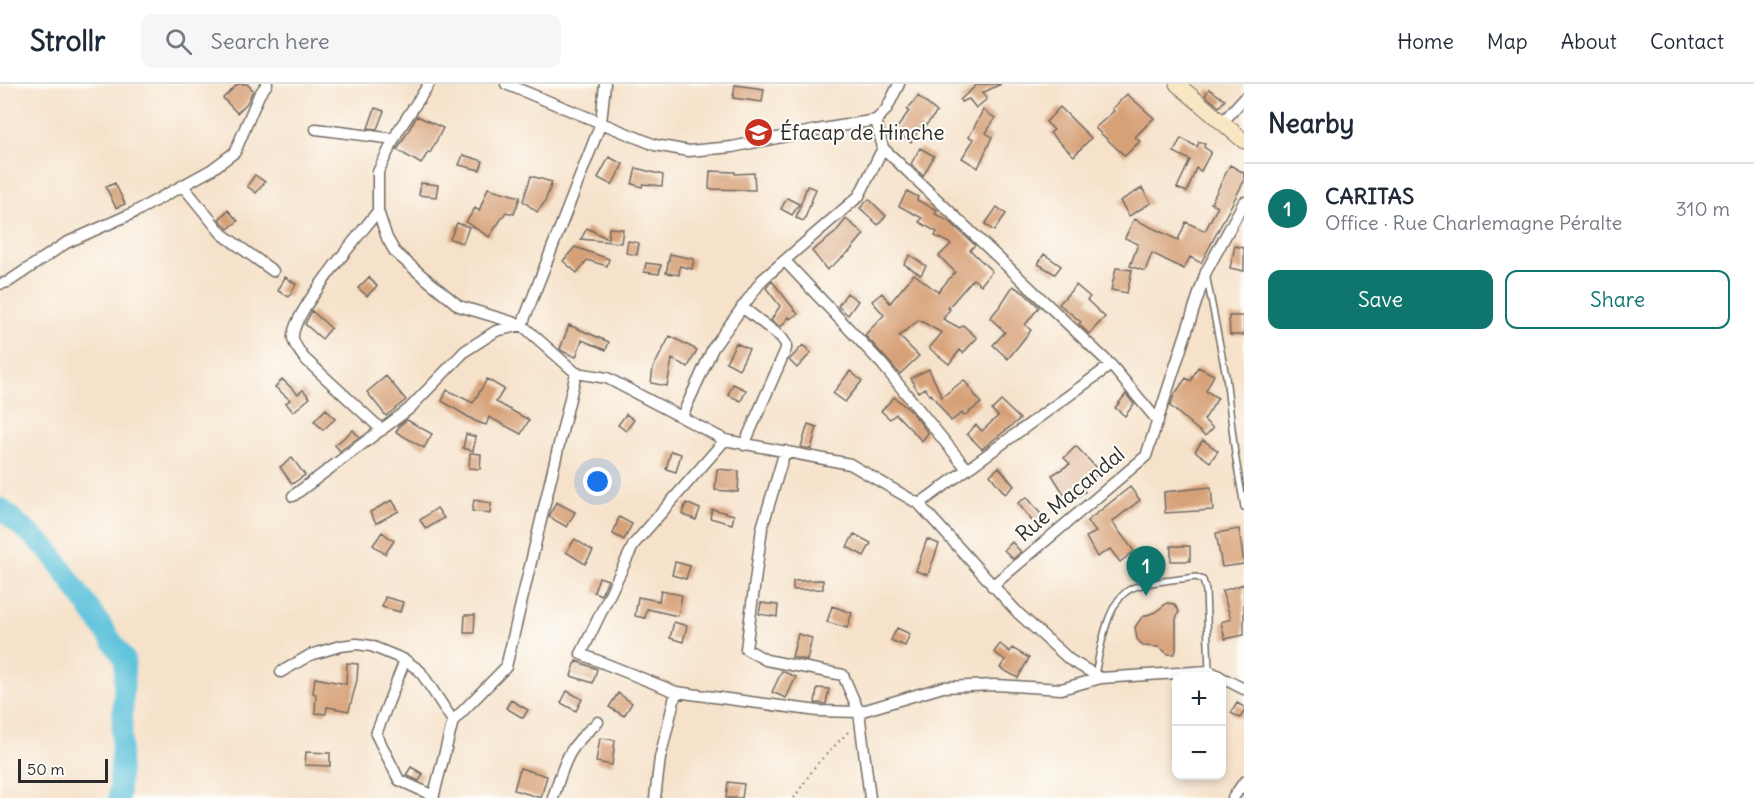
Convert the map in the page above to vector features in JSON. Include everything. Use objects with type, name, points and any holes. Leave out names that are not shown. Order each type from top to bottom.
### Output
[{"type":"main road","points":[[1177,84],[1244,141]]},
{"type":"street","points":[[0,284],[8,282],[66,243],[133,213],[211,170],[234,152],[259,95],[267,84]]},
{"type":"street","points":[[429,84],[394,139],[378,172],[378,211],[387,238],[395,252],[459,306],[522,325],[576,373],[607,378],[725,440],[850,464],[919,504],[992,586],[1047,642],[1070,660],[1098,677]]},
{"type":"street","points":[[506,84],[655,146],[689,151],[732,147],[876,120],[886,110],[899,84]]},
{"type":"street","points":[[522,325],[601,123],[605,84]]},
{"type":"street","points":[[1222,123],[1244,98]]},
{"type":"street","points":[[876,120],[883,148],[1111,365],[1158,421]]},
{"type":"street","points":[[316,129],[394,139]]},
{"type":"street","points":[[682,416],[713,348],[762,280],[860,196],[883,148]]},
{"type":"street","points":[[183,186],[222,234],[273,271]]},
{"type":"street","name":"Rue Macandal","points":[[992,586],[1146,456],[1206,272],[1244,202]]},
{"type":"street","points":[[378,211],[331,271],[300,316],[292,337],[295,346],[304,358],[382,430]]},
{"type":"street","points":[[785,261],[882,364],[967,469]]},
{"type":"street","points":[[742,307],[781,337],[786,344],[786,349],[744,445]]},
{"type":"street","points":[[294,496],[409,409],[465,351],[496,331],[522,325]]},
{"type":"street","points":[[919,504],[1111,365]]},
{"type":"street","points":[[405,660],[376,734],[399,780],[433,797],[453,721],[506,667],[576,373]]},
{"type":"street","points":[[725,440],[634,544],[580,654],[676,692],[859,716],[943,687],[996,685],[1061,689],[1098,677],[1172,676]]},
{"type":"street","points":[[785,451],[762,528],[746,649],[766,660],[843,675],[859,716],[870,798]]},
{"type":"street","points":[[281,672],[310,655],[340,646],[357,644],[371,646],[405,660],[420,671],[453,721]]},
{"type":"street","points":[[1226,680],[1244,689]]},
{"type":"street","points":[[655,798],[660,758],[676,692]]},
{"type":"street","points":[[553,798],[572,748],[598,722]]},
{"type":"street","points":[[1233,798],[1244,782]]},
{"type":"lane","points":[[1206,272],[1226,376],[1244,507]]},
{"type":"lane","points":[[1098,677],[1112,609],[1121,595],[1136,586],[1196,577],[1203,580],[1206,591],[1216,672]]},
{"type":"path","points":[[794,798],[816,765],[859,716]]},
{"type":"building","points":[[238,84],[247,84],[253,90],[247,103],[237,113],[223,98]]},
{"type":"building","points":[[978,84],[1001,84],[982,93],[987,99],[976,108],[969,99],[961,102],[960,100]]},
{"type":"building","points":[[735,85],[764,89],[762,102],[733,98]]},
{"type":"building","points":[[1209,89],[1225,100],[1219,107],[1205,95]]},
{"type":"building","points":[[1127,94],[1154,118],[1135,137],[1140,141],[1125,156],[1095,128],[1114,111],[1112,109]]},
{"type":"building","points":[[918,96],[937,112],[926,125],[923,123],[911,142],[895,131]]},
{"type":"building","points":[[1060,107],[1091,138],[1074,156],[1050,133],[1054,130],[1046,122]]},
{"type":"building","points":[[375,108],[384,111],[377,129],[368,128]]},
{"type":"building","points":[[983,110],[995,118],[986,133],[992,137],[978,168],[962,158],[974,139],[969,137]]},
{"type":"building","points":[[417,116],[443,128],[430,153],[428,152],[421,164],[397,150]]},
{"type":"building","points":[[1181,138],[1197,147],[1199,142],[1205,144],[1204,147],[1211,152],[1201,171],[1196,168],[1187,192],[1177,188],[1190,160],[1174,152]]},
{"type":"building","points":[[920,148],[934,156],[923,176],[911,164]]},
{"type":"building","points":[[463,155],[483,161],[480,170],[459,165]]},
{"type":"building","points":[[609,157],[623,164],[612,185],[598,178]]},
{"type":"building","points":[[1230,165],[1244,173],[1244,181],[1201,263],[1190,257],[1184,269],[1152,253],[1145,271],[1130,266],[1138,244],[1125,238],[1134,219],[1178,240],[1186,222],[1205,231],[1218,206],[1211,203]]},
{"type":"building","points":[[636,168],[663,175],[662,186],[643,184],[642,187],[632,184]]},
{"type":"building","points":[[710,171],[735,172],[735,174],[754,173],[755,190],[709,189]]},
{"type":"building","points":[[255,175],[265,182],[256,193],[247,186]]},
{"type":"building","points":[[531,176],[552,182],[545,202],[537,212],[523,201]]},
{"type":"building","points":[[115,183],[125,204],[116,208],[106,187]]},
{"type":"building","points":[[421,183],[438,185],[436,197],[419,195]]},
{"type":"building","points":[[807,186],[816,189],[804,221],[796,218]]},
{"type":"building","points":[[488,188],[520,197],[514,214],[506,212],[489,237],[466,222],[475,208],[479,211]]},
{"type":"building","points":[[1142,188],[1151,203],[1129,216],[1120,201]]},
{"type":"building","points":[[907,191],[918,197],[917,200],[937,210],[935,214],[949,221],[975,245],[970,250],[992,271],[981,285],[973,279],[948,308],[950,309],[943,319],[960,328],[963,325],[977,338],[963,353],[960,350],[949,364],[929,348],[942,333],[919,320],[899,336],[919,356],[900,374],[865,335],[884,315],[872,301],[882,293],[890,303],[914,274],[938,292],[955,272],[939,256],[951,244],[935,236],[937,232],[919,222],[922,218],[899,206]]},
{"type":"building","points":[[787,198],[799,204],[792,215],[781,209]]},
{"type":"building","points":[[869,199],[886,216],[878,225],[860,208]]},
{"type":"building","points":[[997,207],[1006,214],[994,231],[985,224]]},
{"type":"building","points":[[228,210],[238,221],[228,229],[219,219]]},
{"type":"building","points":[[846,219],[864,234],[850,251],[827,270],[812,251],[835,233]]},
{"type":"building","points":[[457,223],[469,227],[463,243],[450,239]]},
{"type":"building","points":[[587,228],[608,239],[609,228],[623,229],[621,243],[581,239]]},
{"type":"building","points":[[628,241],[639,243],[637,255],[626,253]]},
{"type":"building","points":[[1235,246],[1244,248],[1244,271],[1230,268]]},
{"type":"building","points":[[575,247],[609,259],[607,266],[587,260],[577,273],[563,261]]},
{"type":"building","points":[[670,254],[694,259],[692,269],[680,266],[679,275],[666,273]]},
{"type":"building","points":[[1044,254],[1061,266],[1055,274],[1038,264]]},
{"type":"building","points":[[910,255],[926,266],[921,275],[904,264]]},
{"type":"building","points":[[646,263],[661,265],[659,274],[644,272]]},
{"type":"building","points":[[1116,268],[1132,270],[1127,293],[1111,290]]},
{"type":"building","points":[[285,277],[296,284],[289,297],[278,291]]},
{"type":"building","points":[[369,277],[377,286],[367,296],[358,288]]},
{"type":"building","points":[[772,281],[798,314],[790,319],[789,317],[781,327],[771,320],[780,306],[766,288]]},
{"type":"building","points":[[1076,285],[1090,297],[1087,300],[1105,317],[1089,334],[1079,324],[1081,322],[1059,304]]},
{"type":"building","points":[[1013,286],[1039,307],[1025,325],[1031,330],[1008,359],[993,345],[1005,332],[990,318]]},
{"type":"building","points":[[847,293],[858,301],[848,315],[838,306]]},
{"type":"building","points":[[312,311],[331,328],[322,339],[305,324]]},
{"type":"building","points":[[1229,316],[1244,316],[1244,335],[1230,335]]},
{"type":"building","points":[[569,325],[609,342],[606,350],[582,340],[576,357],[564,352],[560,349]]},
{"type":"building","points":[[670,336],[697,350],[688,367],[672,359],[667,386],[651,383],[653,368]]},
{"type":"building","points":[[736,343],[749,349],[739,369],[726,362]]},
{"type":"building","points":[[803,345],[811,353],[797,368],[789,360]]},
{"type":"building","points":[[1198,367],[1214,375],[1206,391],[1218,398],[1204,420],[1213,428],[1205,436],[1170,406],[1174,395],[1186,378],[1191,381]]},
{"type":"building","points":[[929,369],[942,397],[964,380],[981,403],[964,416],[962,413],[951,421],[925,388],[918,392],[911,378]]},
{"type":"building","points":[[850,371],[862,381],[845,402],[833,393]]},
{"type":"building","points":[[386,376],[406,400],[386,416],[367,392]]},
{"type":"building","points":[[282,379],[298,394],[303,390],[310,398],[293,412],[286,403],[290,400],[275,387]]},
{"type":"building","points":[[487,379],[504,389],[496,402],[529,420],[521,434],[489,417],[486,425],[475,421],[442,401],[447,390],[473,403]]},
{"type":"building","points":[[733,384],[746,390],[741,401],[728,395]]},
{"type":"building","points":[[1126,394],[1134,404],[1125,416],[1115,408]]},
{"type":"building","points":[[894,397],[912,412],[928,433],[922,441],[896,414],[890,419],[881,411]]},
{"type":"building","points":[[1001,401],[1020,419],[982,449],[967,434],[976,425],[982,431],[998,416],[992,410]]},
{"type":"building","points":[[326,409],[335,419],[323,430],[314,421]]},
{"type":"building","points":[[626,414],[634,420],[626,431],[618,425]]},
{"type":"building","points":[[407,420],[432,434],[424,448],[396,432]]},
{"type":"building","points":[[808,424],[817,427],[811,449],[801,447]]},
{"type":"building","points":[[353,430],[359,437],[340,451],[335,445]]},
{"type":"building","points":[[466,434],[476,437],[473,451],[463,448]]},
{"type":"building","points":[[1203,440],[1218,451],[1210,462],[1195,451]]},
{"type":"building","points":[[1076,446],[1100,472],[1083,488],[1085,492],[1069,502],[1052,475],[1070,464],[1064,458]]},
{"type":"building","points":[[671,451],[681,454],[676,472],[666,469]]},
{"type":"building","points":[[470,453],[481,454],[480,469],[469,468]]},
{"type":"building","points":[[292,458],[305,475],[292,484],[280,467]]},
{"type":"building","points":[[999,467],[1014,486],[1005,494],[990,475]]},
{"type":"building","points":[[717,469],[739,471],[738,492],[715,490]]},
{"type":"building","points":[[1130,487],[1140,500],[1112,522],[1134,551],[1120,562],[1110,549],[1097,557],[1086,537],[1096,532],[1087,521]]},
{"type":"building","points":[[1211,487],[1213,510],[1165,513],[1164,492]]},
{"type":"building","points":[[1027,497],[1048,523],[1039,530],[1018,503]]},
{"type":"building","points":[[392,500],[399,511],[376,523],[370,512]]},
{"type":"building","points":[[474,500],[491,503],[490,514],[472,511]]},
{"type":"building","points":[[556,502],[575,512],[567,527],[549,517]]},
{"type":"building","points":[[686,503],[700,509],[696,520],[682,514]]},
{"type":"building","points":[[437,508],[444,518],[426,529],[420,520]]},
{"type":"building","points":[[712,509],[734,515],[732,524],[710,518]]},
{"type":"building","points":[[619,517],[632,524],[624,540],[613,534]]},
{"type":"building","points":[[1239,529],[1244,564],[1222,567],[1216,533]]},
{"type":"building","points":[[382,532],[394,541],[385,554],[373,545]]},
{"type":"building","points":[[854,534],[871,543],[864,556],[847,547]]},
{"type":"building","points":[[575,539],[593,551],[585,564],[566,552]]},
{"type":"building","points":[[927,539],[939,544],[928,575],[916,571]]},
{"type":"building","points":[[1012,542],[1021,552],[1013,559],[1004,550]]},
{"type":"building","points":[[1171,546],[1190,546],[1190,561],[1171,561]]},
{"type":"building","points":[[675,562],[690,566],[686,579],[672,575]]},
{"type":"building","points":[[599,577],[608,580],[601,595],[594,592]]},
{"type":"building","points":[[823,580],[823,589],[793,590],[793,581]]},
{"type":"building","points":[[1244,584],[1244,635],[1225,639],[1221,622],[1231,619],[1222,591]]},
{"type":"building","points":[[661,591],[682,595],[678,616],[647,609],[645,618],[635,616],[638,597],[659,601]]},
{"type":"building","points":[[385,597],[403,602],[400,612],[382,607]]},
{"type":"building","points":[[761,603],[778,605],[777,617],[759,614]]},
{"type":"building","points":[[1167,603],[1174,604],[1179,611],[1176,619],[1176,651],[1174,654],[1168,654],[1159,647],[1143,646],[1137,639],[1135,627],[1142,617],[1155,612]]},
{"type":"building","points":[[832,606],[852,613],[847,628],[827,622]]},
{"type":"building","points":[[465,615],[475,615],[474,633],[464,633]]},
{"type":"building","points":[[674,622],[687,626],[683,642],[670,638]]},
{"type":"building","points":[[897,628],[910,634],[905,646],[891,640]]},
{"type":"building","points":[[798,634],[812,638],[807,660],[792,657]]},
{"type":"building","points":[[1000,644],[1010,652],[1012,648],[1029,658],[1018,678],[1000,668],[1005,660],[994,652]]},
{"type":"building","points":[[576,661],[597,669],[593,683],[571,676]]},
{"type":"building","points":[[347,663],[358,664],[357,680],[349,711],[327,707],[326,714],[315,713],[316,694],[313,693],[315,678],[346,684]]},
{"type":"building","points":[[782,671],[796,677],[786,698],[772,692]]},
{"type":"building","points":[[817,688],[829,689],[826,704],[815,703]]},
{"type":"building","points":[[567,691],[582,699],[576,711],[561,703]]},
{"type":"building","points":[[618,693],[632,703],[624,716],[609,707]]},
{"type":"building","points":[[511,700],[528,710],[523,718],[506,708]]},
{"type":"building","points":[[1237,703],[1244,707],[1240,718],[1231,713]]},
{"type":"building","points":[[600,738],[615,740],[612,765],[596,762]]},
{"type":"building","points":[[306,752],[330,753],[330,766],[305,765]]},
{"type":"building","points":[[411,767],[423,774],[419,781],[406,775]]},
{"type":"building","points":[[520,768],[547,776],[541,798],[514,790]]},
{"type":"building","points":[[728,782],[744,784],[742,798],[726,798]]},
{"type":"waterway","points":[[0,508],[49,550],[125,660],[119,798]]},
{"type":"place","name":"Éfacap de Hinche","points":[[759,132]]},
{"type":"place","name":"CARITAS","points":[[1146,596]]}]
